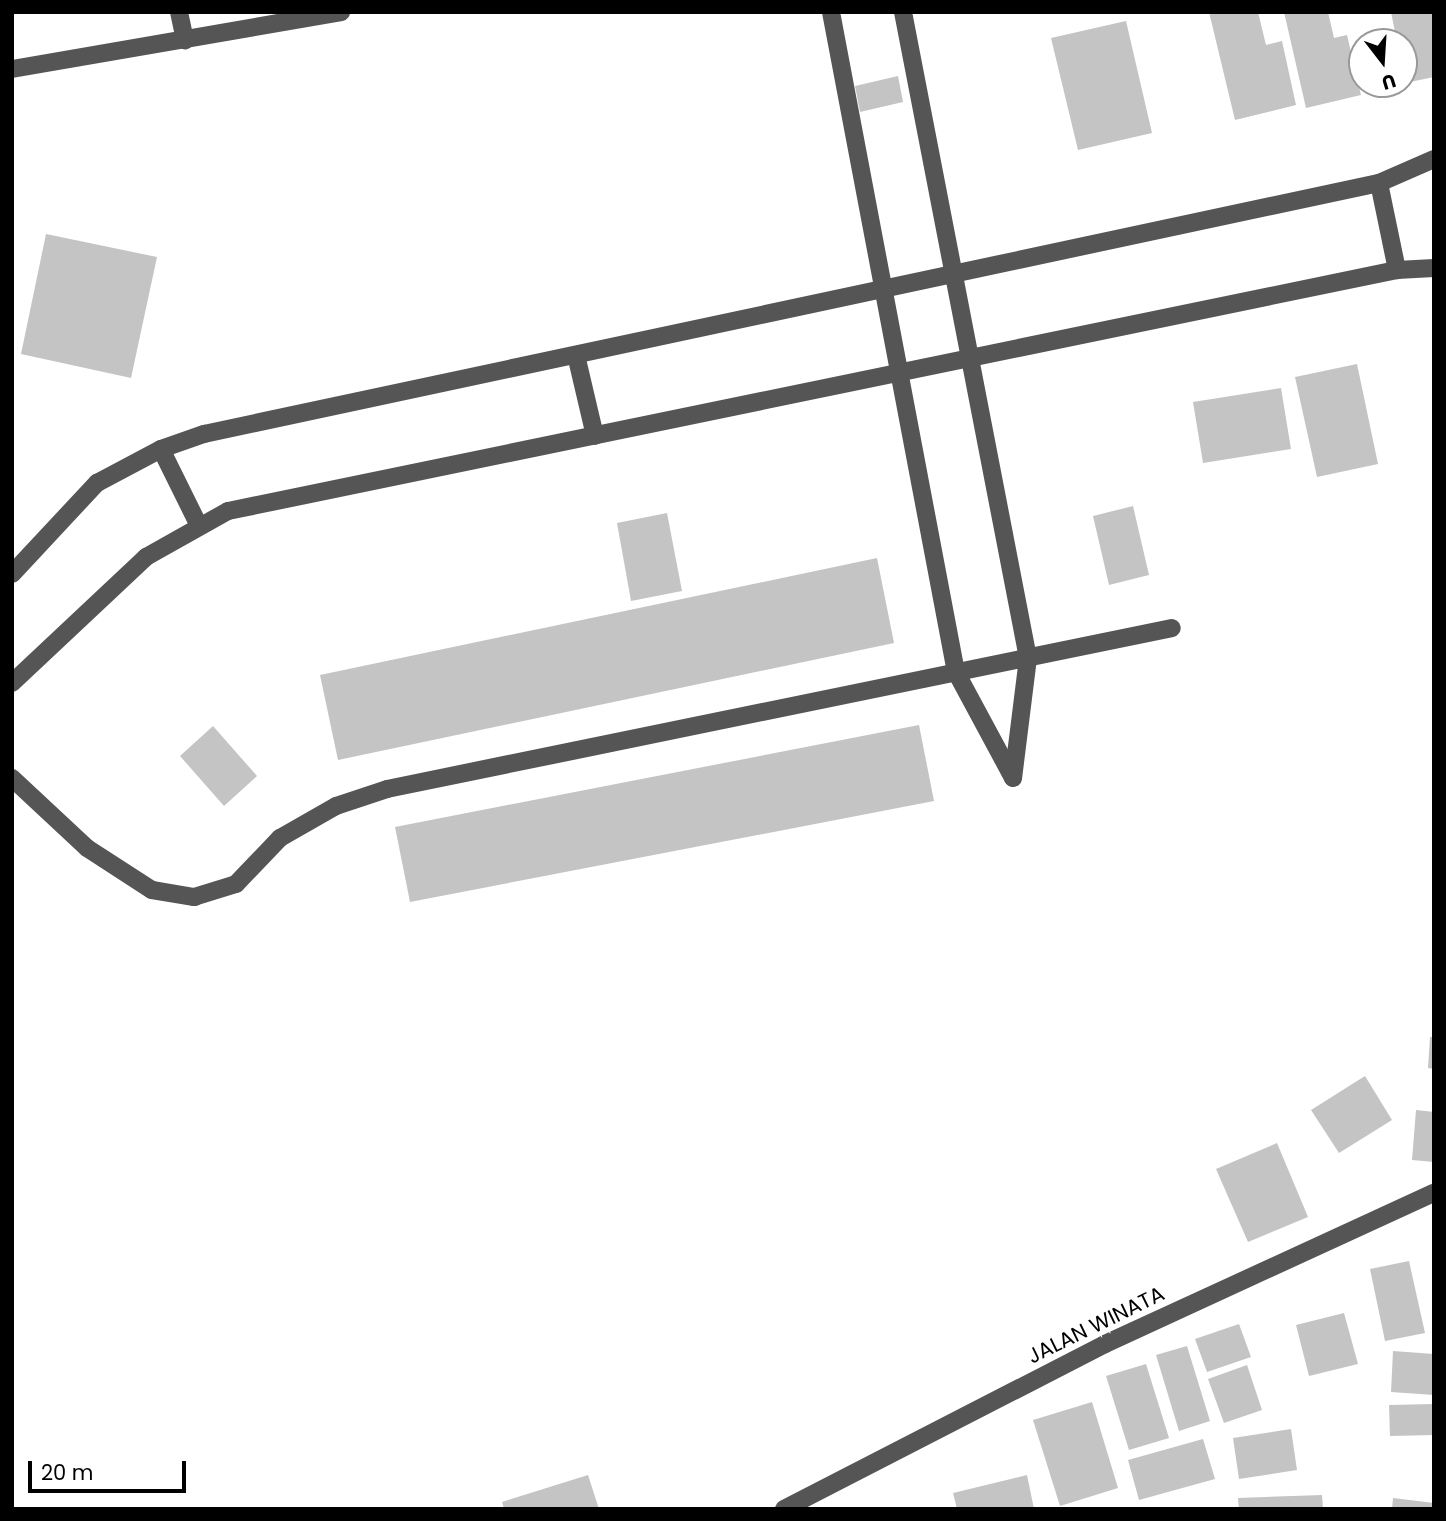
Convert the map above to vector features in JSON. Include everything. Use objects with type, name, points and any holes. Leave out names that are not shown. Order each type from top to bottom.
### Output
[{"type":"street","points":[[179,12],[185,40]]},
{"type":"street","points":[[12,69],[341,12]]},
{"type":"street","points":[[831,12],[956,672],[1013,778],[1028,658],[967,359],[903,12]]},
{"type":"street","points":[[12,574],[97,483],[161,449],[204,434],[576,355],[951,271],[1380,183],[1434,159]]},
{"type":"street","points":[[1380,183],[1397,270]]},
{"type":"street","points":[[12,683],[146,557],[198,524],[228,511],[1397,270],[1434,268]]},
{"type":"street","points":[[576,355],[594,436]]},
{"type":"street","points":[[161,449],[198,524]]},
{"type":"street","points":[[12,778],[87,848],[152,890],[194,897],[236,884],[280,838],[336,806],[387,789],[1172,628]]},
{"type":"street","name":"JALAN WINATA","points":[[784,1509],[1105,1343],[1434,1194]]},
{"type":"building","points":[[1209,12],[1258,12],[1266,45],[1282,41],[1296,105],[1235,120]]},
{"type":"building","points":[[1284,12],[1328,12],[1334,38],[1347,35],[1348,98],[1306,108]]},
{"type":"building","points":[[1391,12],[1434,12],[1434,77],[1418,80],[1418,28],[1394,28]]},
{"type":"building","points":[[1126,21],[1152,133],[1078,150],[1051,38]]},
{"type":"building","points":[[898,76],[903,102],[860,112],[855,86]]},
{"type":"building","points":[[46,234],[157,257],[131,378],[21,354]]},
{"type":"building","points":[[1357,364],[1378,464],[1317,477],[1295,377]]},
{"type":"building","points":[[1281,388],[1291,449],[1203,463],[1193,402]]},
{"type":"building","points":[[1133,506],[1149,575],[1109,585],[1093,516]]},
{"type":"building","points":[[667,513],[682,591],[631,601],[617,523]]},
{"type":"building","points":[[877,558],[894,643],[338,760],[320,675]]},
{"type":"building","points":[[919,725],[934,801],[410,902],[395,827]]},
{"type":"building","points":[[213,726],[257,776],[224,806],[180,756]]},
{"type":"building","points":[[1430,1037],[1434,1037],[1434,1069],[1428,1068]]},
{"type":"building","points":[[1365,1076],[1392,1120],[1339,1153],[1311,1110]]},
{"type":"building","points":[[1416,1110],[1434,1112],[1434,1162],[1412,1160]]},
{"type":"building","points":[[1277,1143],[1308,1217],[1248,1242],[1216,1169]]},
{"type":"building","points":[[1409,1261],[1425,1333],[1385,1341],[1370,1269]]},
{"type":"building","points":[[1344,1313],[1358,1364],[1309,1376],[1296,1325]]},
{"type":"building","points":[[1239,1324],[1251,1357],[1207,1372],[1195,1339]]},
{"type":"building","points":[[1187,1346],[1210,1421],[1179,1431],[1156,1355]]},
{"type":"building","points":[[1393,1351],[1434,1354],[1434,1395],[1391,1392]]},
{"type":"building","points":[[1146,1364],[1169,1438],[1129,1450],[1106,1376]]},
{"type":"building","points":[[1247,1365],[1262,1410],[1224,1423],[1208,1379]]},
{"type":"building","points":[[1092,1402],[1118,1488],[1060,1506],[1033,1420]]},
{"type":"building","points":[[1434,1404],[1434,1435],[1390,1436],[1389,1405]]},
{"type":"building","points":[[1291,1429],[1297,1470],[1239,1479],[1233,1438]]},
{"type":"building","points":[[1203,1439],[1215,1479],[1139,1500],[1128,1460]]},
{"type":"building","points":[[588,1475],[599,1509],[504,1509],[502,1502]]},
{"type":"building","points":[[1027,1475],[1034,1509],[957,1509],[953,1493]]},
{"type":"building","points":[[1322,1495],[1323,1509],[1239,1509],[1238,1498]]},
{"type":"building","points":[[1393,1498],[1434,1503],[1434,1509],[1392,1509]]}]
